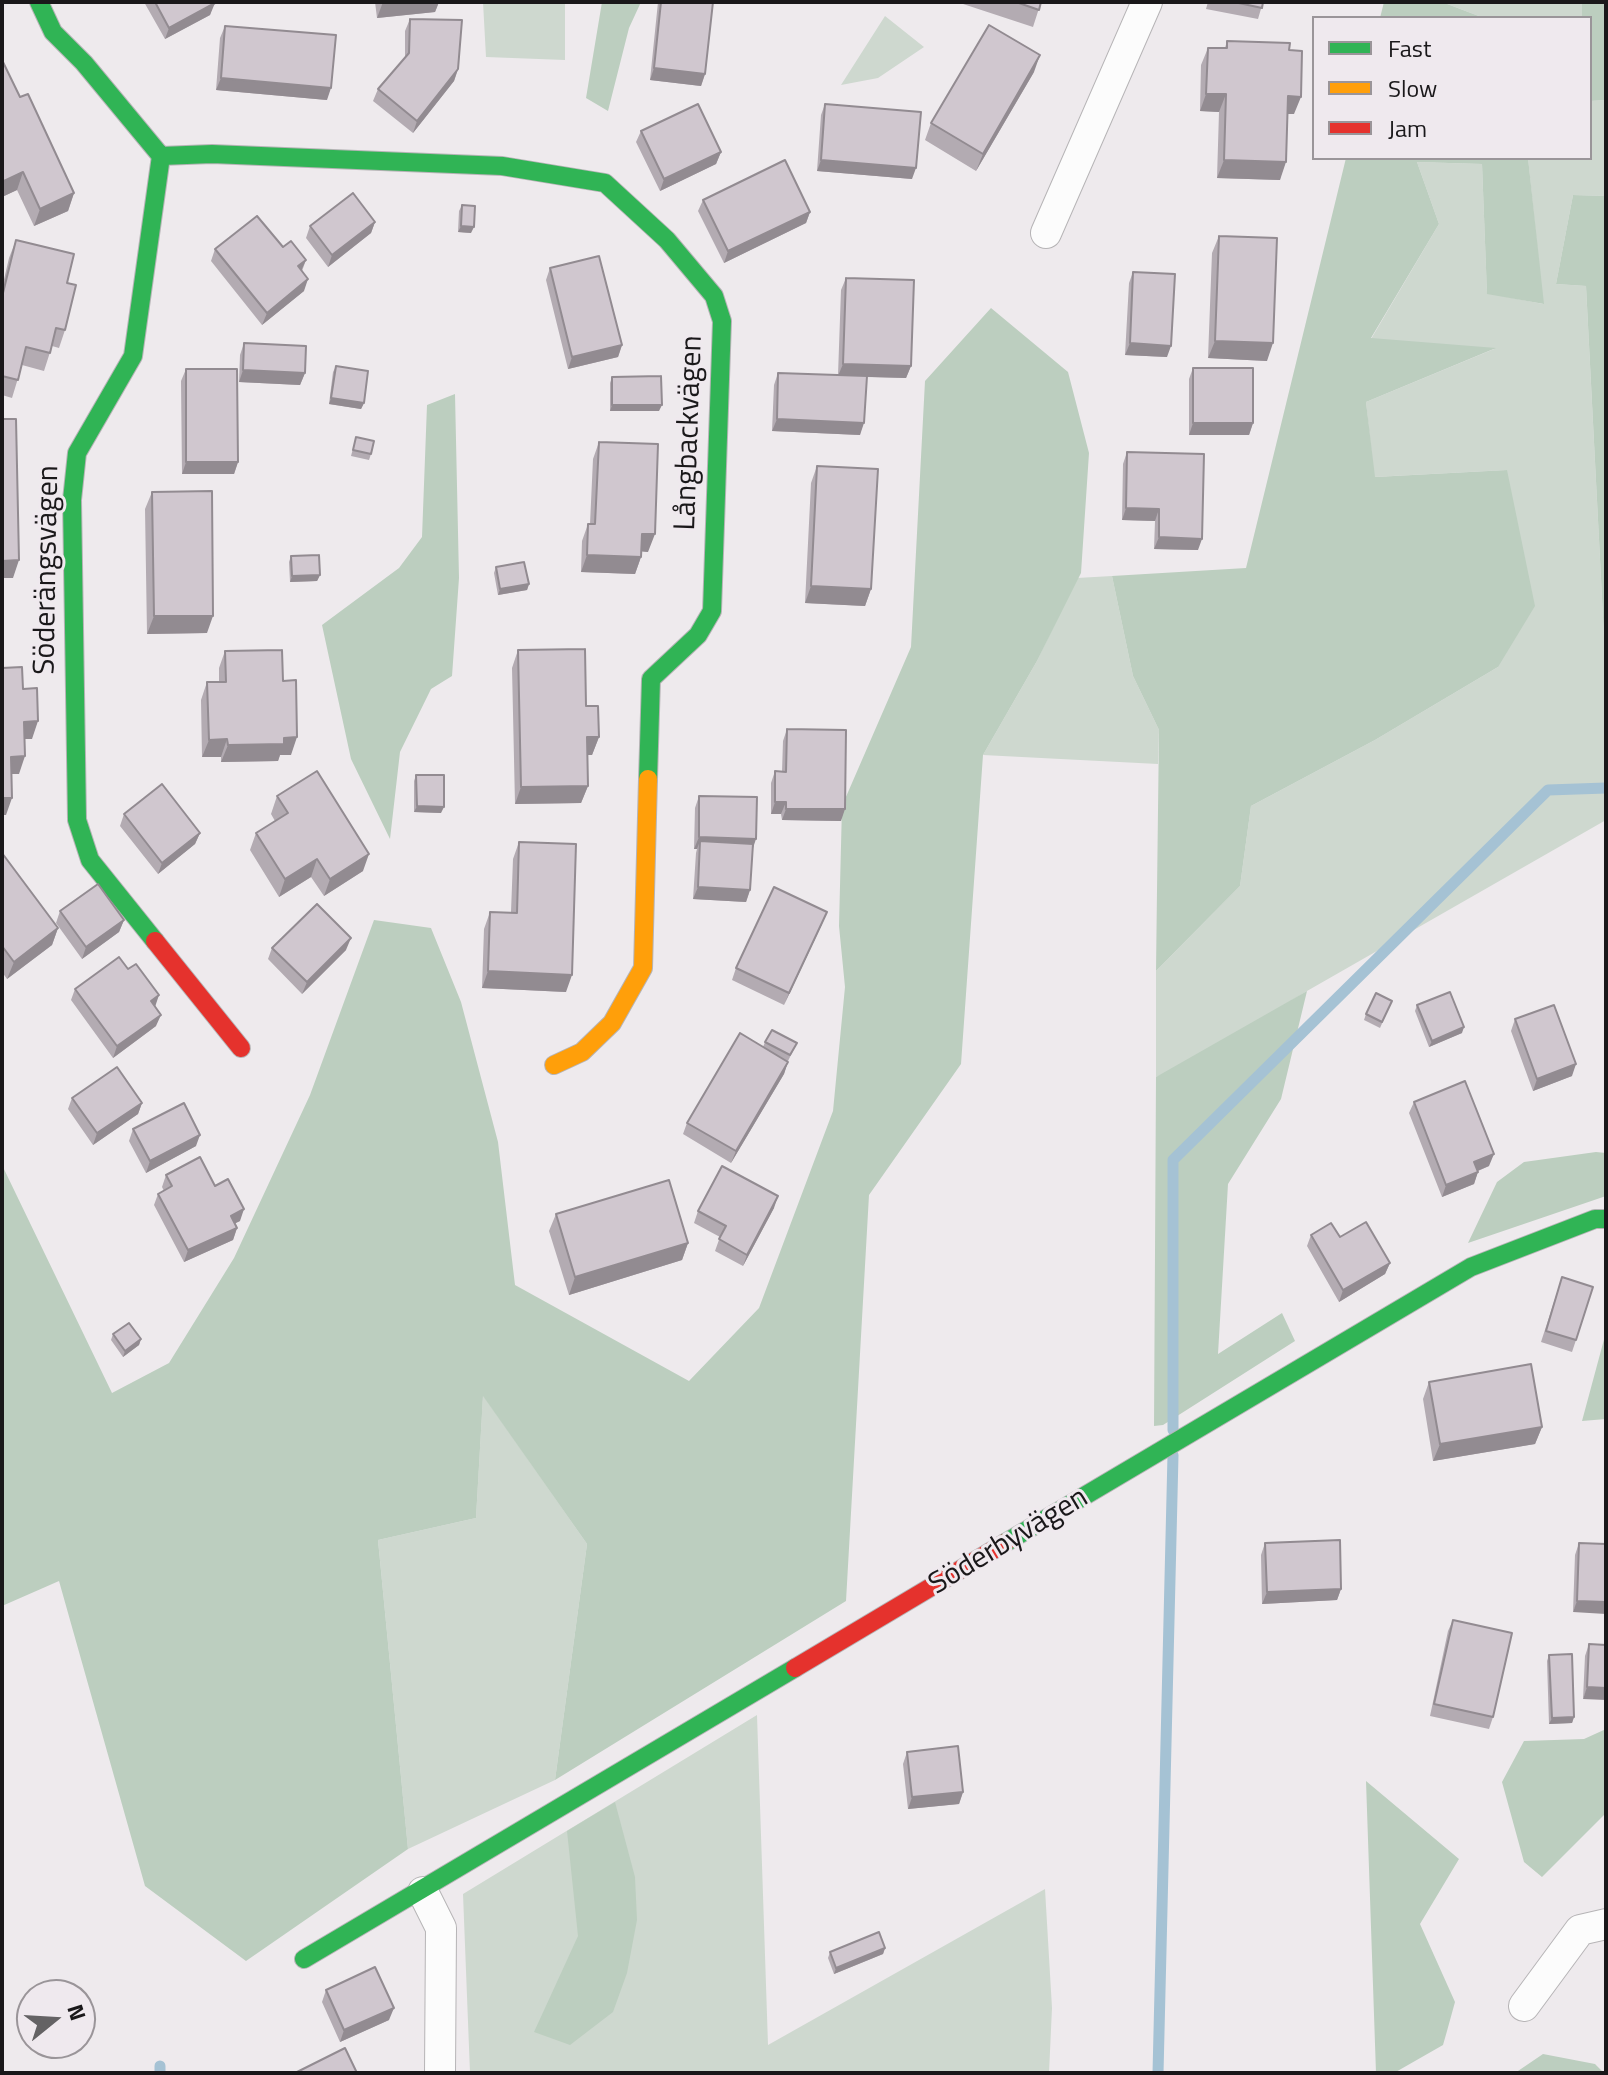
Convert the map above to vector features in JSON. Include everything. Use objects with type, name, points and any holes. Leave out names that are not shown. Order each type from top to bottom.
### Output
[{"type":"street","points":[[39,2],[53,32],[84,63],[161,156]]},
{"type":"street","points":[[1046,233],[1147,2]]},
{"type":"street","name":"Långbackvägen","points":[[161,156],[212,154],[502,166],[605,183],[667,240],[714,296],[722,321],[712,611],[698,635],[651,679],[643,968],[612,1023],[582,1052],[554,1065]]},
{"type":"street","name":"Söderängsvägen","points":[[161,156],[133,356],[77,453],[72,500],[77,820],[90,860],[241,1048]]},
{"type":"street","name":"Söderbyvägen","points":[[304,1959],[423,1892],[1462,1272],[1595,1219],[1606,1219]]},
{"type":"street","points":[[423,1892],[441,1928],[440,2073]]},
{"type":"street","points":[[1524,2006],[1580,1930],[1606,1924]]},
{"type":"shaded area","points":[[483,2],[565,2],[565,60],[486,57]]},
{"type":"shaded area","points":[[1442,2],[1582,2],[1582,16],[1479,16]]},
{"type":"shaded area","points":[[885,16],[924,47],[878,78],[841,85]]},
{"type":"shaded area","points":[[1606,100],[1606,196],[1573,195],[1556,284],[1586,286],[1606,676],[1606,820],[1307,991],[1186,1065],[1156,1077],[1156,971],[1240,886],[1251,806],[1375,740],[1498,667],[1507,470],[1374,477],[1366,402],[1494,349],[1371,339],[1439,224],[1417,162],[1482,164],[1487,293],[1543,304],[1528,160],[1592,160],[1592,101]]},
{"type":"shaded area","points":[[1112,576],[1133,676],[1159,730],[1158,764],[983,755],[1037,661],[1077,578]]},
{"type":"shaded area","points":[[483,1395],[587,1544],[555,1780],[408,1849],[378,1540],[476,1518]]},
{"type":"shaded area","points":[[757,1715],[768,2045],[1045,1889],[1052,2008],[1049,2073],[470,2073],[463,1894]]},
{"type":"green space","points":[[602,2],[641,2],[629,28],[608,111],[586,98]]},
{"type":"green space","points":[[1384,2],[1442,2],[1479,16],[1380,16]]},
{"type":"green space","points":[[1582,2],[1606,2],[1606,100],[1592,101],[1592,16],[1582,16]]},
{"type":"green space","points":[[1346,160],[1528,160],[1544,304],[1487,294],[1482,164],[1417,162],[1439,224],[1371,338],[1496,348],[1366,402],[1375,477],[1507,470],[1535,606],[1498,667],[1375,740],[1251,806],[1240,886],[1156,971],[1159,730],[1133,676],[1112,576],[1246,568]]},
{"type":"green space","points":[[1573,195],[1606,196],[1606,676],[1586,286],[1556,284]]},
{"type":"green space","points":[[991,308],[1068,372],[1089,453],[1081,573],[1037,661],[983,755],[961,1064],[869,1195],[846,1601],[555,1780],[587,1544],[483,1396],[476,1518],[378,1540],[408,1849],[246,1961],[145,1886],[59,1581],[2,1606],[2,1165],[112,1393],[169,1363],[234,1258],[310,1095],[374,920],[431,928],[461,1002],[498,1142],[515,1285],[689,1381],[759,1308],[833,1111],[845,987],[839,926],[842,806],[911,647],[925,381]]},
{"type":"green space","points":[[455,394],[459,578],[452,676],[431,689],[400,752],[390,839],[351,759],[322,625],[399,568],[422,537],[427,405]]},
{"type":"green space","points":[[1307,991],[1281,1099],[1228,1184],[1218,1354],[1282,1313],[1295,1341],[1163,1425],[1154,1426],[1156,1077]]},
{"type":"green space","points":[[1606,1153],[1606,1196],[1468,1243],[1497,1182],[1524,1162]]},
{"type":"green space","points":[[1606,1332],[1606,1419],[1582,1421]]},
{"type":"green space","points":[[1606,1729],[1606,1813],[1542,1877],[1524,1862],[1502,1782],[1524,1741],[1584,1739]]},
{"type":"green space","points":[[1366,1781],[1459,1859],[1420,1924],[1455,2002],[1443,2045],[1394,2073],[1376,2073]]},
{"type":"green space","points":[[615,1802],[635,1877],[637,1920],[627,1973],[613,2012],[570,2045],[534,2032],[578,1936],[567,1831]]},
{"type":"green space","points":[[1543,2054],[1595,2064],[1604,2073],[1515,2073]]},
{"type":"building","points":[[155,2],[214,2],[215,3],[169,28]]},
{"type":"building","points":[[661,2],[713,2],[705,74],[654,68]]},
{"type":"building","points":[[1016,2],[1041,2],[1039,10]]},
{"type":"building","points":[[1234,2],[1263,2],[1262,8]]},
{"type":"building","points":[[410,19],[462,20],[458,69],[417,121],[378,89],[409,53]]},
{"type":"building","points":[[989,25],[1040,55],[983,154],[931,123]]},
{"type":"building","points":[[225,26],[336,35],[331,88],[221,78]]},
{"type":"building","points":[[1227,41],[1290,43],[1289,50],[1302,51],[1301,97],[1288,96],[1286,162],[1224,160],[1226,94],[1206,94],[1208,48],[1227,48]]},
{"type":"building","points":[[2,60],[20,97],[28,94],[74,193],[40,209],[23,172],[4,181],[2,178]]},
{"type":"building","points":[[698,104],[721,152],[664,179],[641,131]]},
{"type":"building","points":[[825,104],[921,112],[916,168],[821,160]]},
{"type":"building","points":[[785,160],[810,212],[728,251],[703,200]]},
{"type":"building","points":[[353,193],[375,222],[332,255],[310,226]]},
{"type":"building","points":[[462,205],[475,206],[474,227],[461,226]]},
{"type":"building","points":[[257,216],[283,247],[291,241],[306,260],[298,266],[308,279],[267,313],[215,249]]},
{"type":"building","points":[[1219,236],[1277,238],[1273,343],[1215,341]]},
{"type":"building","points":[[16,240],[74,254],[67,283],[76,285],[65,330],[56,328],[50,353],[26,347],[18,380],[2,376],[2,297]]},
{"type":"building","points":[[599,256],[622,345],[572,357],[550,268]]},
{"type":"building","points":[[1133,272],[1175,274],[1171,346],[1130,343]]},
{"type":"building","points":[[846,278],[914,280],[911,366],[843,364]]},
{"type":"building","points":[[244,343],[306,346],[305,373],[243,370]]},
{"type":"building","points":[[336,366],[368,371],[364,403],[331,398]]},
{"type":"building","points":[[1193,368],[1253,368],[1253,423],[1193,423]]},
{"type":"building","points":[[186,369],[237,369],[238,462],[186,462]]},
{"type":"building","points":[[778,373],[867,376],[864,423],[777,419]]},
{"type":"building","points":[[661,376],[662,405],[612,405],[612,377]]},
{"type":"building","points":[[2,419],[16,419],[19,560],[2,561]]},
{"type":"building","points":[[356,437],[374,441],[371,454],[353,450]]},
{"type":"building","points":[[599,442],[658,444],[655,534],[642,534],[641,557],[587,555],[588,524],[595,524]]},
{"type":"building","points":[[1127,452],[1204,454],[1202,539],[1159,537],[1159,509],[1126,508]]},
{"type":"building","points":[[817,466],[878,469],[871,589],[811,586]]},
{"type":"building","points":[[212,491],[213,616],[154,616],[152,492]]},
{"type":"building","points":[[319,555],[320,575],[292,576],[291,556]]},
{"type":"building","points":[[524,562],[529,584],[500,589],[496,567]]},
{"type":"building","points":[[585,649],[586,706],[598,706],[599,737],[587,737],[588,786],[521,787],[518,650]]},
{"type":"building","points":[[282,650],[283,681],[296,680],[297,737],[284,738],[284,744],[228,745],[227,739],[209,740],[207,682],[226,682],[225,651]]},
{"type":"building","points":[[22,667],[23,689],[37,688],[38,721],[24,722],[25,756],[11,757],[12,798],[2,798],[2,668]]},
{"type":"building","points":[[787,729],[846,730],[845,809],[786,809],[786,802],[775,802],[775,771],[786,772]]},
{"type":"building","points":[[317,771],[369,854],[330,879],[317,859],[285,879],[256,833],[288,813],[277,796]]},
{"type":"building","points":[[416,775],[444,775],[444,807],[417,806]]},
{"type":"building","points":[[162,784],[200,833],[162,863],[124,814]]},
{"type":"building","points":[[699,796],[757,797],[756,839],[699,837]]},
{"type":"building","points":[[700,841],[753,844],[750,890],[698,887]]},
{"type":"building","points":[[519,842],[576,844],[572,975],[488,971],[490,912],[517,913]]},
{"type":"building","points":[[2,853],[58,928],[14,962],[2,946]]},
{"type":"building","points":[[98,884],[124,920],[86,947],[60,911]]},
{"type":"building","points":[[774,887],[827,912],[789,993],[736,968]]},
{"type":"building","points":[[317,904],[351,938],[307,982],[272,948]]},
{"type":"building","points":[[119,957],[128,969],[136,964],[159,995],[151,1001],[161,1015],[117,1046],[75,989]]},
{"type":"building","points":[[1450,992],[1464,1027],[1432,1041],[1417,1005]]},
{"type":"building","points":[[1376,993],[1392,1001],[1382,1022],[1366,1014]]},
{"type":"building","points":[[1554,1005],[1576,1064],[1537,1079],[1515,1019]]},
{"type":"building","points":[[772,1030],[797,1043],[790,1055],[765,1042]]},
{"type":"building","points":[[740,1033],[788,1062],[736,1151],[687,1123]]},
{"type":"building","points":[[117,1067],[142,1103],[97,1133],[72,1098]]},
{"type":"building","points":[[1465,1081],[1494,1154],[1474,1162],[1478,1172],[1446,1185],[1414,1102]]},
{"type":"building","points":[[184,1103],[200,1135],[150,1161],[133,1129]]},
{"type":"building","points":[[200,1157],[215,1186],[228,1179],[244,1209],[231,1216],[237,1228],[188,1250],[158,1194],[172,1186],[166,1175]]},
{"type":"building","points":[[722,1166],[778,1196],[747,1255],[719,1239],[726,1226],[698,1211]]},
{"type":"building","points":[[669,1180],[688,1243],[575,1277],[556,1214]]},
{"type":"building","points":[[1366,1222],[1390,1263],[1343,1290],[1311,1235],[1331,1223],[1340,1237]]},
{"type":"building","points":[[1562,1277],[1593,1287],[1576,1340],[1546,1331]]},
{"type":"building","points":[[129,1323],[141,1339],[125,1351],[113,1334]]},
{"type":"building","points":[[1531,1364],[1542,1427],[1440,1444],[1429,1382]]},
{"type":"building","points":[[1340,1540],[1341,1589],[1267,1592],[1265,1543]]},
{"type":"building","points":[[1579,1543],[1606,1544],[1606,1602],[1577,1601]]},
{"type":"building","points":[[1453,1620],[1512,1633],[1493,1717],[1434,1704]]},
{"type":"building","points":[[1589,1644],[1606,1645],[1606,1688],[1587,1687]]},
{"type":"building","points":[[1572,1654],[1574,1717],[1552,1718],[1549,1655]]},
{"type":"building","points":[[958,1746],[963,1792],[912,1797],[907,1752]]},
{"type":"building","points":[[879,1932],[885,1948],[836,1968],[830,1952]]},
{"type":"building","points":[[375,1967],[394,2008],[344,2030],[326,1990]]},
{"type":"building","points":[[345,2048],[357,2073],[295,2073]]},
{"type":"waterway","points":[[1173,1430],[1173,1160],[1548,790],[1606,788]]},
{"type":"waterway","points":[[1158,2073],[1173,1455]]},
{"type":"waterway","points":[[160,2066],[160,2073]]},
{"type":"traffic: fast","points":[[39,2],[53,32],[84,63],[161,156],[133,356],[77,453],[72,500],[77,820],[90,860],[155,941]]},
{"type":"traffic: fast","points":[[161,156],[212,154],[502,166],[605,183],[667,240],[714,296],[722,321],[712,611],[698,635],[651,679],[648,779]]},
{"type":"traffic: fast","points":[[1005,1543],[1471,1267],[1595,1219],[1606,1219]]},
{"type":"traffic: fast","points":[[304,1959],[795,1668]]},
{"type":"traffic: slow","points":[[554,1065],[582,1052],[612,1023],[643,968],[648,779]]},
{"type":"traffic: jam","points":[[155,941],[241,1048]]},
{"type":"traffic: jam","points":[[795,1668],[1005,1543]]}]
